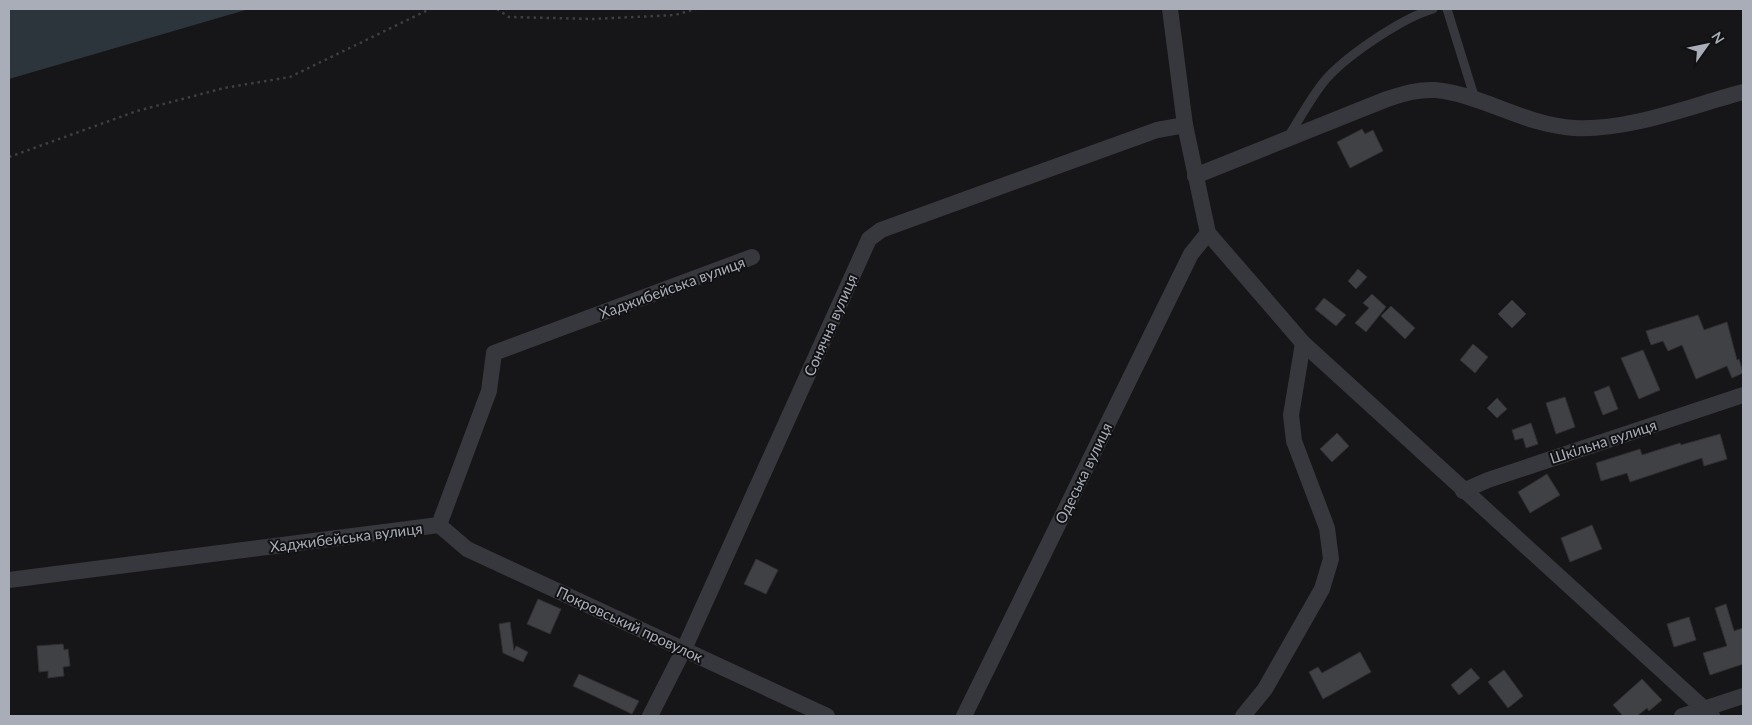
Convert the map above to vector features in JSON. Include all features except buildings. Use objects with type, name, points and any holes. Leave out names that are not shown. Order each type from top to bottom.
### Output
[{"type":"street","points":[[1170,9],[1185,125],[1208,233],[1303,343],[1463,492],[1707,712]]},
{"type":"street","points":[[1195,176],[1413,91],[1435,90],[1476,101],[1548,125],[1601,128],[1633,122],[1743,92]]},
{"type":"street","name":"Сонячна вулиця","points":[[650,716],[684,649],[868,239],[881,230],[1138,137],[1185,125]]},
{"type":"street","name":"Одеська вулиця","points":[[964,716],[1191,254],[1208,233]]},
{"type":"street","name":"Хаджибейська вулиця","points":[[9,580],[438,525],[489,391],[494,353],[752,257]]},
{"type":"street","points":[[1243,716],[1265,689],[1322,589],[1330,559],[1327,528],[1294,441],[1291,415],[1303,343]]},
{"type":"street","name":"Шкільна вулиця","points":[[1463,492],[1488,480],[1743,394]]},
{"type":"street","name":"Покровський провулок","points":[[438,525],[466,549],[827,716]]},
{"type":"street","points":[[1682,716],[1707,712],[1743,696]]},
{"type":"lane","points":[[1287,139],[1322,83],[1354,55],[1418,13],[1433,9]]},
{"type":"lane","points":[[1447,9],[1476,101]]},
{"type":"path","points":[[9,156],[137,111],[224,88],[290,77],[430,9]]},
{"type":"path","points":[[498,9],[509,17],[593,19],[675,15],[696,9]]},
{"type":"shaded area","points":[[9,9],[249,9],[9,79]]}]
